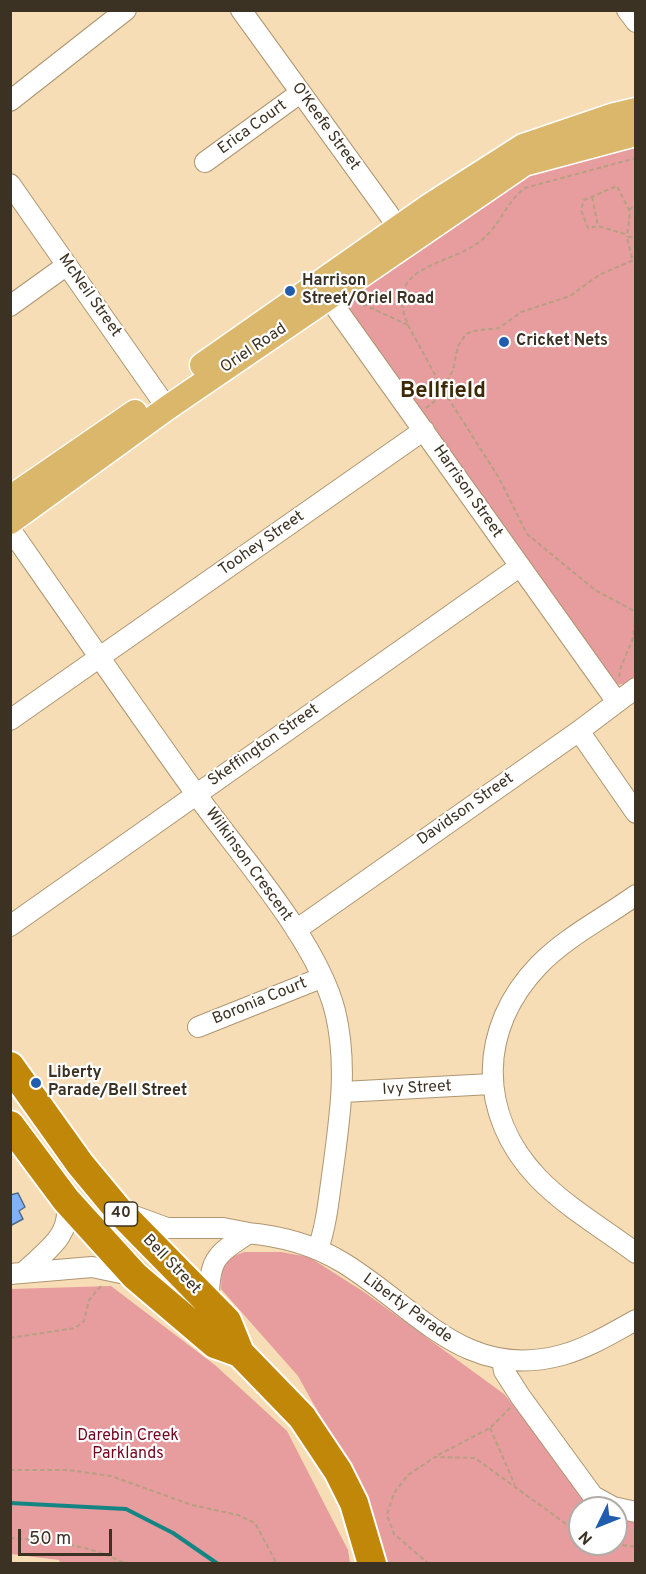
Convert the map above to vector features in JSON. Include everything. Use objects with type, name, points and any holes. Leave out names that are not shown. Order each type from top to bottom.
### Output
[{"type":"highway","name":"Bell Street","points":[[10,1066],[80,1164],[119,1211],[227,1321],[240,1353]]},
{"type":"highway","points":[[10,1114],[35,1100]]},
{"type":"highway","name":"Bell Street","points":[[10,1125],[66,1200],[135,1276],[215,1344],[240,1353],[285,1396],[323,1445],[354,1503],[371,1556]]},
{"type":"main road","name":"Oriel Road","points":[[10,498],[163,402],[404,235],[524,146],[636,110]]},
{"type":"main road","name":"Oriel Road","points":[[404,235],[524,164],[636,134]]},
{"type":"main road","name":"Oriel Road","points":[[10,522],[163,402]]},
{"type":"street","points":[[10,101],[126,10]]},
{"type":"street","name":"O'Keefe Street","points":[[241,10],[404,235]]},
{"type":"street","points":[[627,10],[636,22]]},
{"type":"street","name":"Erica Court","points":[[205,162],[300,93]]},
{"type":"street","name":"McNeil Street","points":[[10,184],[163,402]]},
{"type":"street","points":[[10,306],[67,266]]},
{"type":"street","name":"Harrison Street","points":[[323,290],[613,698]]},
{"type":"street","name":"Toohey Street","points":[[10,720],[424,430]]},
{"type":"street","name":"Wilkinson Crescent","points":[[10,529],[99,658],[296,930],[321,978],[334,1009],[341,1046],[343,1092],[325,1227],[318,1249]]},
{"type":"street","name":"Skeffington Street","points":[[10,926],[519,567]]},
{"type":"street","name":"Davidson Street","points":[[296,930],[579,731],[613,698],[636,688]]},
{"type":"street","points":[[579,731],[636,813]]},
{"type":"street","points":[[636,895],[554,952],[520,986],[506,1011],[496,1040],[491,1084],[507,1132],[530,1168],[564,1200],[636,1254]]},
{"type":"street","name":"Boronia Court","points":[[198,1027],[321,978]]},
{"type":"street","name":"Ivy Street","points":[[343,1092],[491,1084]]},
{"type":"street","points":[[18,1273],[52,1248],[65,1229],[68,1210],[66,1200]]},
{"type":"street","name":"Liberty Parade","points":[[119,1211],[167,1228],[223,1228],[275,1236],[318,1249],[361,1275],[455,1345],[478,1355],[522,1361],[561,1355],[583,1348],[636,1320]]},
{"type":"street","points":[[208,1303],[210,1274],[218,1254],[247,1233]]},
{"type":"street","points":[[18,1273],[92,1267],[135,1276]]},
{"type":"street","points":[[502,1359],[504,1371],[520,1396],[593,1496],[613,1507],[636,1512]]},
{"type":"path","points":[[613,698],[618,688],[621,667],[633,638],[636,613],[595,590],[527,534],[499,478],[443,389],[408,325],[403,312],[403,292],[412,275],[483,240],[514,197],[525,189],[636,158]]},
{"type":"path","points":[[443,389],[453,370],[458,346],[466,334],[472,331],[499,328],[520,312],[570,296],[599,275],[634,259],[626,236],[629,210],[617,186],[592,195],[584,201],[581,210],[588,228],[598,226],[626,236],[636,237]]},
{"type":"path","points":[[592,195],[598,226]]},
{"type":"path","points":[[629,210],[635,206]]},
{"type":"path","points":[[355,300],[408,325]]},
{"type":"path","points":[[10,1338],[75,1328],[84,1321],[86,1308],[100,1290],[103,1281],[92,1267]]},
{"type":"path","points":[[429,1563],[394,1534],[387,1515],[394,1493],[408,1475],[435,1457],[490,1428],[520,1396]]},
{"type":"path","points":[[490,1428],[516,1488]]},
{"type":"path","points":[[435,1457],[475,1458],[568,1525]]},
{"type":"path","points":[[10,1470],[69,1470],[111,1476],[192,1505],[238,1515],[255,1523],[277,1563]]},
{"type":"path","points":[[10,1538],[50,1540],[111,1556],[126,1563]]},
{"type":"green space","points":[[635,140],[635,676],[625,684],[614,685],[346,310],[351,292],[478,204],[532,175],[574,157]]},
{"type":"green space","points":[[244,1252],[281,1252],[309,1257],[364,1292],[504,1394],[589,1496],[568,1496],[568,1556],[628,1556],[628,1516],[635,1519],[635,1563],[385,1563],[370,1506],[298,1376],[221,1289],[222,1261]]},
{"type":"green space","name":"Darebin Creek Parklands","points":[[111,1286],[215,1365],[287,1431],[348,1550],[350,1563],[61,1564],[59,1560],[11,1554],[11,1289]]},
{"type":"building","points":[[18,1193],[25,1207],[19,1211],[23,1219],[10,1226],[10,1195]]},
{"type":"waterway","points":[[10,1503],[126,1509],[173,1533],[218,1564]]},
{"type":"place","name":"Harrison Street/Oriel Road","points":[[290,291]]},
{"type":"place","name":"Cricket Nets","points":[[504,342]]},
{"type":"place","name":"Liberty Parade/Bell Street","points":[[36,1083]]},
{"type":"district","name":"Bellfield","points":[[443,393]]}]
